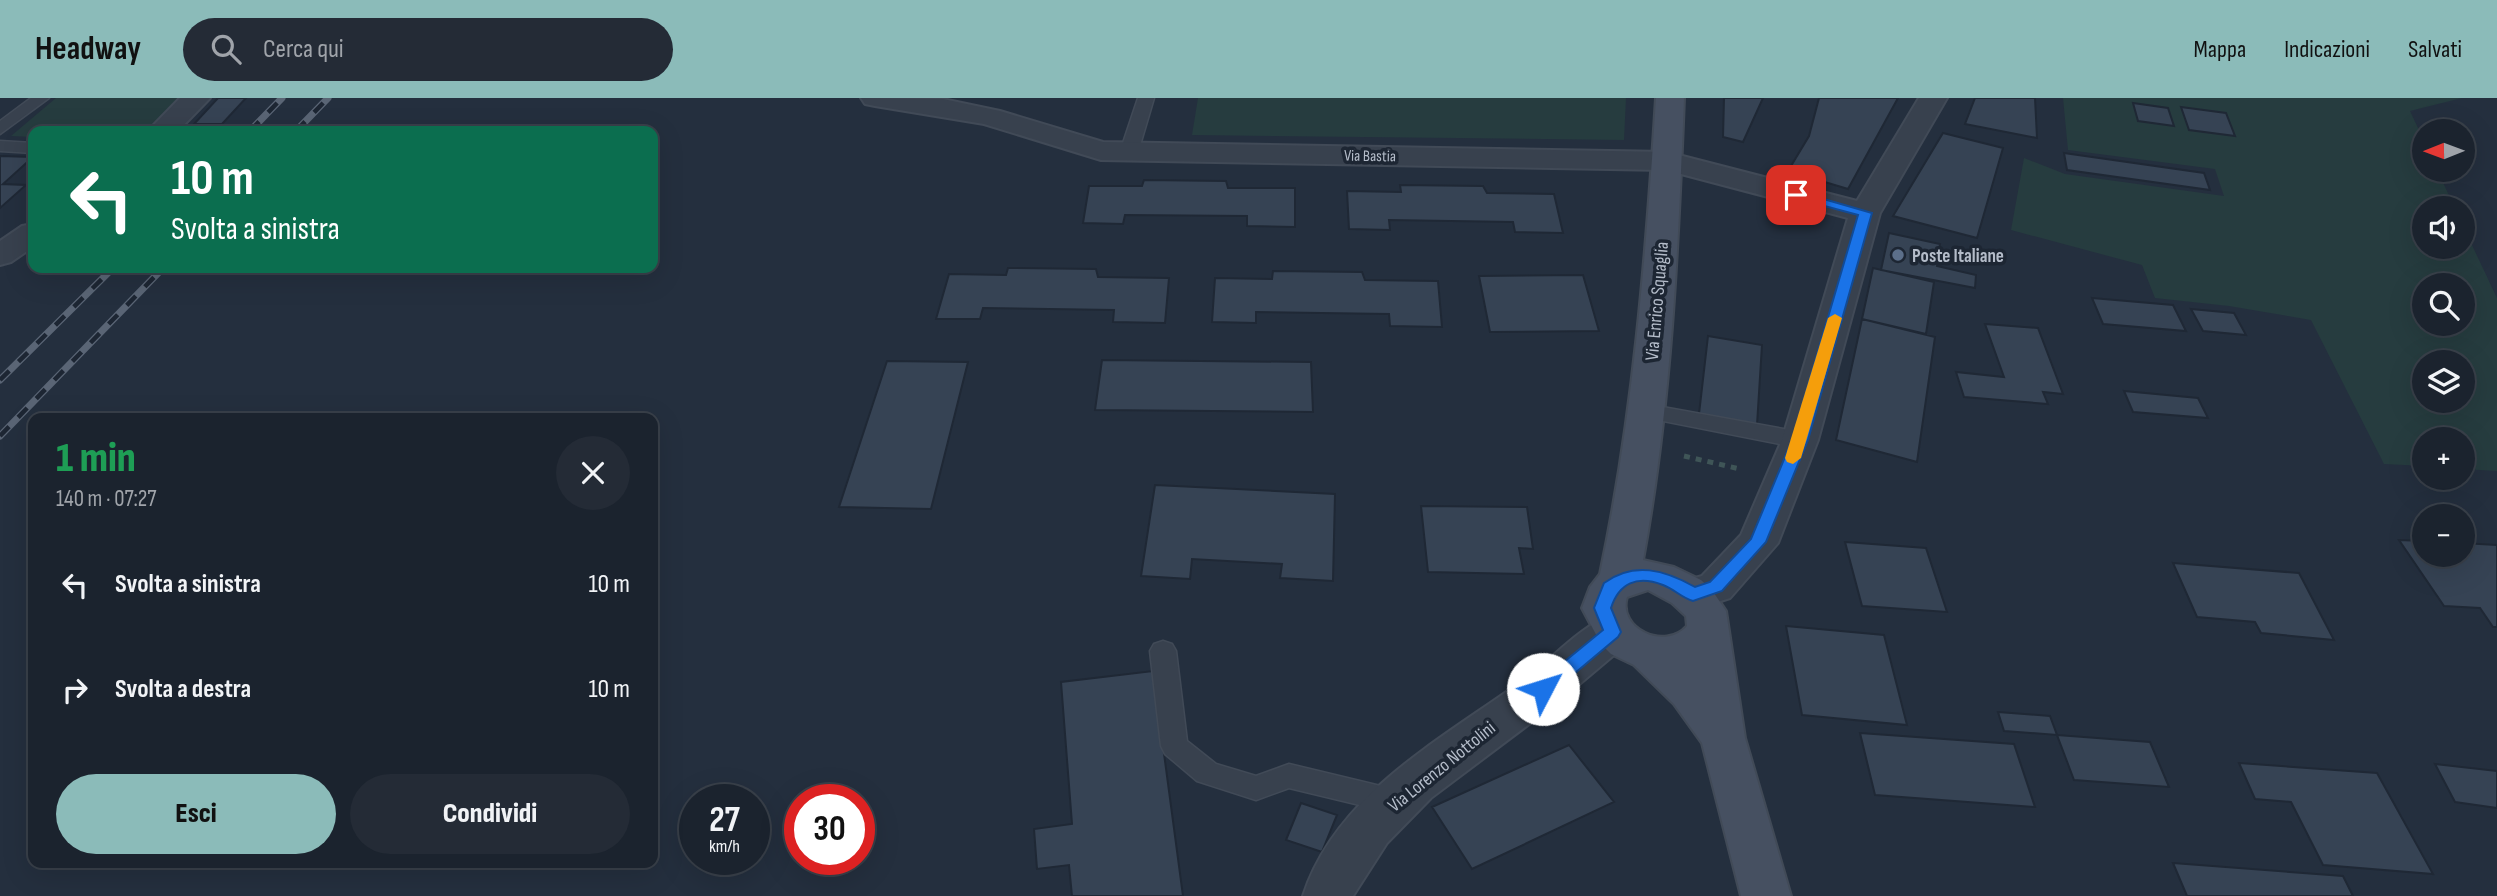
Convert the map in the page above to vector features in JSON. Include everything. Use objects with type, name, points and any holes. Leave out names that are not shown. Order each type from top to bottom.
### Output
[{"type":"street","points":[[167,126],[196,98]]},
{"type":"street","name":"Via Bastia","points":[[875,98],[955,109],[1101,151],[1667,160],[1865,213]]},
{"type":"street","name":"Via Enrico Squaglia","points":[[1612,632],[1602,608],[1610,587],[1619,580],[1635,504],[1643,446],[1670,98]]},
{"type":"street","points":[[1688,601],[1716,587],[1758,542],[1800,440],[1865,213],[1933,98]]},
{"type":"street","points":[[0,255],[28,236]]},
{"type":"street","name":"Via Enrico Squaglia","points":[[1635,504],[1688,601],[1723,738]]},
{"type":"street","points":[[1619,580],[1632,576],[1688,601],[1701,640],[1678,653],[1649,653]]},
{"type":"street","points":[[1612,632],[1623,641],[1649,653],[1689,691],[1723,738],[1766,896]]},
{"type":"street","name":"Via Lorenzo Nottolini","points":[[1328,896],[1331,884],[1360,841],[1393,801],[1474,736],[1543,689],[1612,632]]},
{"type":"lane","points":[[0,129],[41,98]]},
{"type":"lane","points":[[1129,152],[1146,98]]},
{"type":"lane","points":[[0,146],[28,148]]},
{"type":"lane","points":[[1646,411],[1800,440]]},
{"type":"lane","points":[[1163,651],[1174,747],[1207,773],[1255,788],[1289,776],[1393,801]]},
{"type":"path","points":[[1643,446],[1784,480]]},
{"type":"green space","points":[[56,98],[185,98],[160,126],[28,126],[28,137],[11,136]]},
{"type":"green space","points":[[1198,98],[1626,98],[1624,140],[1192,135]]},
{"type":"green space","points":[[2063,98],[2462,98],[2410,111],[2414,119],[2412,182],[2443,182],[2449,196],[2412,196],[2412,259],[2475,259],[2475,251],[2497,298],[2497,471],[2475,470],[2475,427],[2412,427],[2412,465],[2384,464],[2311,320],[2229,306],[2155,298],[2142,265],[2011,230],[2024,158],[2065,174],[2224,196],[2215,169],[2068,150]]},
{"type":"building","points":[[218,98],[246,98],[222,124],[194,124]]},
{"type":"building","points":[[1724,98],[1763,98],[1743,142],[1723,137]]},
{"type":"building","points":[[1819,98],[1898,98],[1848,189],[1788,171],[1809,136]]},
{"type":"building","points":[[1975,98],[2035,98],[2037,138],[1965,124]]},
{"type":"building","points":[[2133,103],[2168,108],[2174,126],[2138,121]]},
{"type":"building","points":[[2181,107],[2226,113],[2235,136],[2189,130]]},
{"type":"building","points":[[1943,133],[2003,148],[1977,238],[1893,216]]},
{"type":"building","points":[[2064,153],[2204,173],[2210,190],[2067,170]]},
{"type":"building","points":[[0,156],[28,157],[28,162],[3,184],[26,185],[0,208]]},
{"type":"building","points":[[1144,180],[1226,181],[1228,188],[1295,188],[1295,227],[1247,226],[1247,216],[1125,215],[1123,224],[1083,223],[1089,186],[1142,186]]},
{"type":"building","points":[[1400,185],[1483,186],[1487,193],[1554,194],[1563,233],[1515,232],[1513,222],[1389,220],[1390,230],[1349,229],[1347,191],[1401,192]]},
{"type":"building","points":[[1889,233],[1940,244],[1937,266],[1976,275],[1975,288],[1881,270]]},
{"type":"building","points":[[1008,268],[1096,269],[1098,277],[1169,278],[1165,323],[1113,322],[1114,310],[983,308],[980,319],[936,319],[949,274],[1006,275]]},
{"type":"building","points":[[1873,268],[1934,282],[1926,334],[1862,319]]},
{"type":"building","points":[[1273,271],[1362,272],[1365,280],[1438,281],[1442,327],[1390,326],[1389,314],[1256,312],[1256,323],[1212,322],[1215,278],[1272,279]]},
{"type":"building","points":[[1583,275],[1599,331],[1490,332],[1479,276]]},
{"type":"building","points":[[2092,298],[2173,305],[2186,331],[2103,324]]},
{"type":"building","points":[[2191,309],[2234,313],[2246,335],[2203,331]]},
{"type":"building","points":[[1862,319],[1935,337],[1917,462],[1836,440]]},
{"type":"building","points":[[1985,324],[2038,328],[2063,394],[2043,392],[2048,404],[1964,397],[1956,372],[2004,377]]},
{"type":"building","points":[[1708,336],[1762,345],[1757,425],[1699,414]]},
{"type":"building","points":[[1102,360],[1311,362],[1313,412],[1095,410]]},
{"type":"building","points":[[887,361],[968,362],[931,509],[839,507]]},
{"type":"building","points":[[2124,391],[2198,398],[2208,418],[2133,412]]},
{"type":"building","points":[[1155,485],[1335,494],[1333,581],[1280,578],[1282,564],[1192,559],[1190,579],[1141,576]]},
{"type":"building","points":[[1421,506],[1527,507],[1533,549],[1519,548],[1524,574],[1428,572]]},
{"type":"building","points":[[2399,540],[2412,541],[2412,559]]},
{"type":"building","points":[[1845,542],[1926,548],[1947,612],[1862,606]]},
{"type":"building","points":[[2475,544],[2497,545],[2497,627],[2493,627],[2480,608],[2444,606],[2417,567],[2475,567]]},
{"type":"building","points":[[2173,563],[2299,573],[2334,640],[2261,633],[2255,622],[2197,617]]},
{"type":"building","points":[[1786,626],[1884,635],[1907,725],[1802,715]]},
{"type":"building","points":[[1153,671],[1183,896],[1072,896],[1069,865],[1037,869],[1034,829],[1072,824],[1061,682]]},
{"type":"building","points":[[1998,712],[2050,716],[2057,735],[2004,731]]},
{"type":"building","points":[[1860,733],[2014,744],[2035,807],[1875,795]]},
{"type":"building","points":[[2057,735],[2150,742],[2169,787],[2074,780]]},
{"type":"building","points":[[1569,745],[1614,802],[1472,869],[1432,807]]},
{"type":"building","points":[[2239,763],[2377,773],[2433,874],[2323,865],[2291,802],[2255,799]]},
{"type":"building","points":[[2435,764],[2497,771],[2497,808],[2455,802]]},
{"type":"building","points":[[1301,803],[1337,815],[1322,852],[1286,840]]},
{"type":"building","points":[[2173,863],[2343,876],[2353,896],[2187,896]]},
{"type":"railway","points":[[255,126],[282,98]]},
{"type":"railway","points":[[301,126],[328,98]]},
{"type":"railway","points":[[0,380],[108,273]]},
{"type":"railway","points":[[0,436],[158,273]]},
{"type":"slow traffic","points":[[1793,458],[1835,318]]},
{"type":"place","name":"Poste Italiane","points":[[1898,255]]},
{"type":"route","points":[[1543,689],[1612,632],[1602,608],[1610,587],[1619,580],[1648,575],[1665,578],[1693,594],[1716,587],[1758,542],[1800,440],[1865,213],[1796,195]]}]
